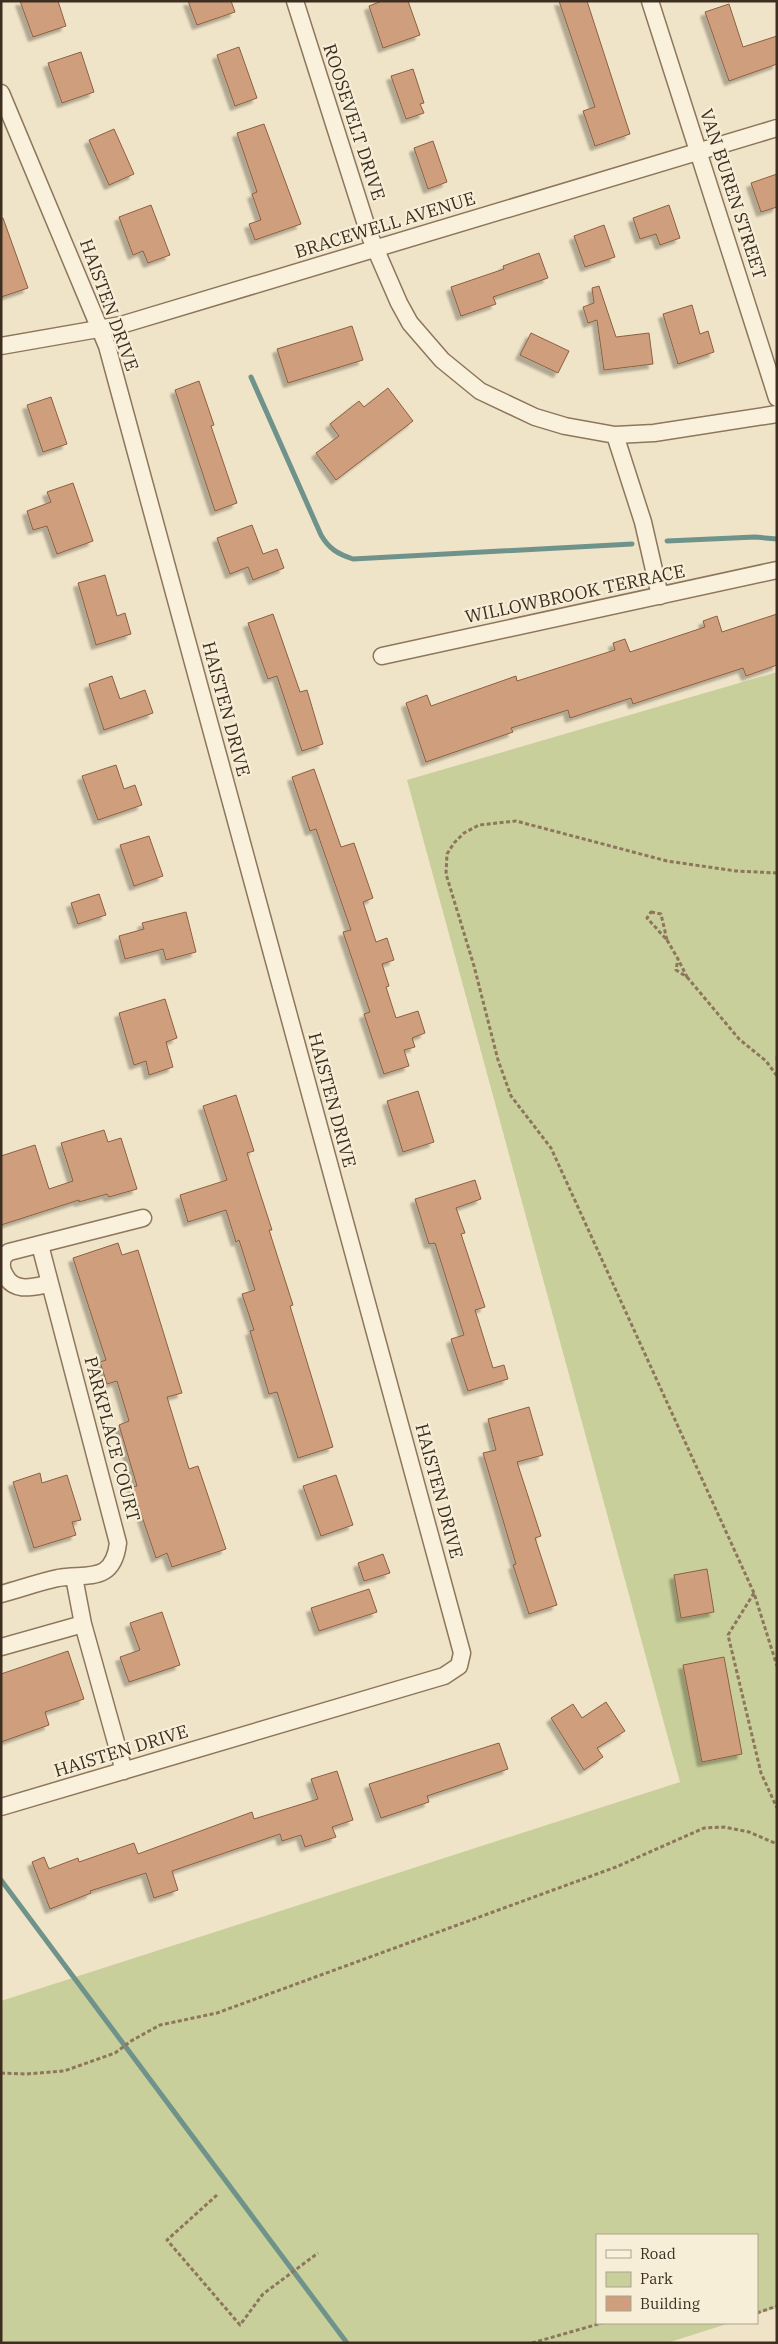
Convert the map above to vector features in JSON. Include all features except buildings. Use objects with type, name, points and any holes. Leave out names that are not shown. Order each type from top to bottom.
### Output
[{"type":"street","name":"ROOSEVELT DRIVE","points":[[295,1],[369,234],[399,303],[410,323],[442,360],[480,391],[535,417],[564,426],[615,435],[654,433],[777,414]]},
{"type":"street","name":"VAN BUREN STREET","points":[[650,1],[777,398]]},
{"type":"street","name":"HAISTEN DRIVE","points":[[1,93],[107,346],[462,1653],[459,1666],[450,1674],[1,1807]]},
{"type":"street","name":"BRACEWELL AVENUE","points":[[1,346],[101,330],[777,128]]},
{"type":"street","points":[[615,435],[644,522],[660,596]]},
{"type":"street","name":"WILLOWBROOK TERRACE","points":[[382,656],[777,570]]},
{"type":"street","points":[[48,1284],[30,1288],[16,1287],[5,1277],[2,1269],[4,1256],[9,1252],[143,1218]]},
{"type":"street","name":"PARKPLACE COURT","points":[[1,1594],[59,1578],[95,1576],[110,1565],[117,1551],[118,1536],[48,1284],[40,1245]]},
{"type":"street","points":[[74,1577],[83,1624],[124,1771]]},
{"type":"street","points":[[1,1647],[83,1624]]},
{"type":"path","points":[[777,873],[736,871],[667,861],[516,821],[479,825],[464,833],[447,854],[446,874],[474,966],[498,1060],[511,1096],[551,1148],[754,1593],[777,1666]]},
{"type":"path","points":[[667,940],[661,914],[651,912],[647,918],[667,940],[687,977],[739,1039],[766,1061],[777,1076]]},
{"type":"path","points":[[678,959],[676,970],[687,977]]},
{"type":"path","points":[[777,1056],[777,1062]]},
{"type":"path","points":[[754,1593],[728,1635],[761,1773],[777,1808]]},
{"type":"path","points":[[1,2073],[26,2074],[64,2071],[116,2052],[160,2025],[218,2012],[616,1867],[704,1828],[724,1827],[749,1832],[777,1844]]},
{"type":"path","points":[[217,2195],[168,2240],[240,2325],[263,2294],[318,2254]]},
{"type":"path","points":[[758,2313],[777,2306]]},
{"type":"path","points":[[532,2343],[598,2324]]},
{"type":"green space","points":[[777,672],[777,2308],[758,2314],[758,2234],[596,2234],[596,2324],[727,2324],[667,2343],[1,2343],[1,2001],[680,1782],[407,780]]},
{"type":"waterway","points":[[251,377],[321,535],[334,550],[343,555],[353,559],[632,544]]},
{"type":"waterway","points":[[667,541],[755,537],[777,539]]},
{"type":"waterway","points":[[1,1880],[347,2343]]}]
